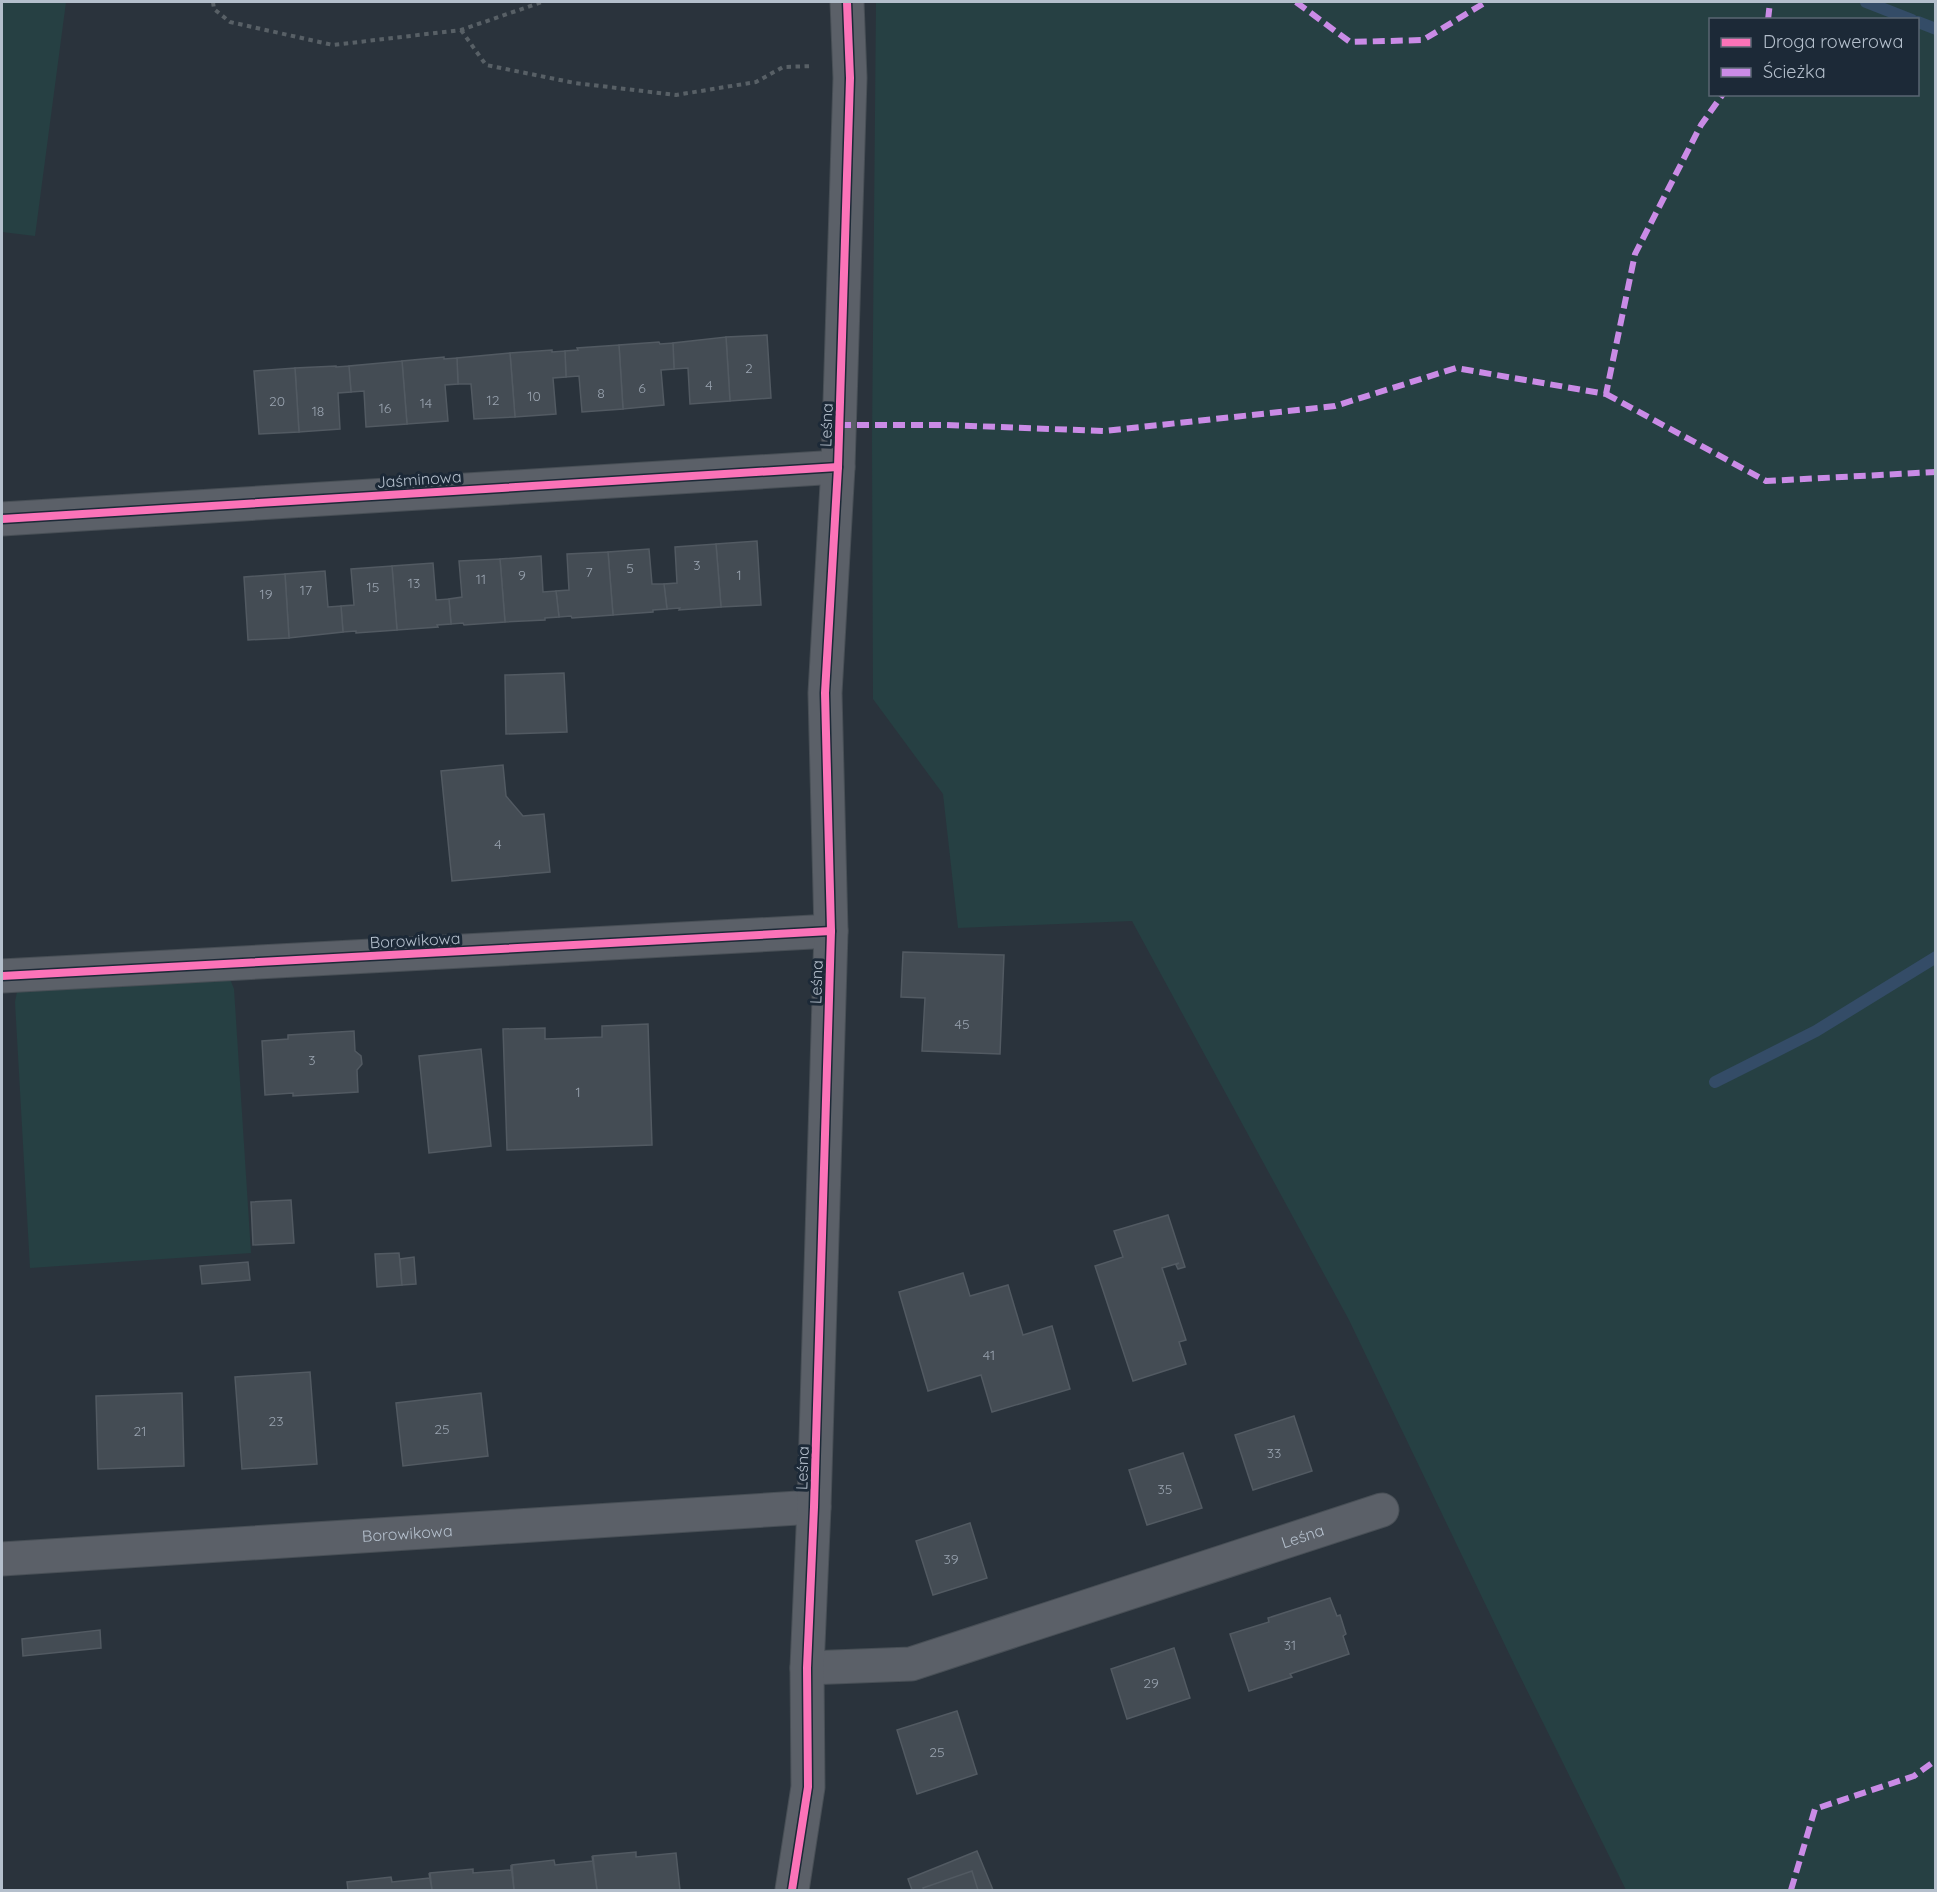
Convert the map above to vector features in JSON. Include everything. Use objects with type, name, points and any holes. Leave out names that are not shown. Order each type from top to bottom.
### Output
[{"type":"street","name":"Leśna","points":[[792,1890],[808,1787],[807,1668],[831,931],[825,693],[838,467],[850,65],[847,2]]},
{"type":"street","name":"Jaśminowa","points":[[2,519],[838,467]]},
{"type":"street","name":"Borowikowa","points":[[2,976],[831,931]]},
{"type":"street","name":"Borowikowa","points":[[2,1559],[814,1507]]},
{"type":"street","name":"Leśna","points":[[807,1668],[911,1664],[1382,1510]]},
{"type":"path","points":[[213,2],[214,9],[230,22],[333,45],[461,30],[542,2]]},
{"type":"path","points":[[461,30],[486,65],[575,83],[676,95],[756,82],[783,67],[850,65]]},
{"type":"green space","points":[[2,2],[66,2],[35,236],[2,232]]},
{"type":"green space","points":[[876,2],[1935,2],[1935,1890],[1626,1890],[1515,1666],[1349,1320],[1132,921],[958,928],[943,794],[873,699],[872,441]]},
{"type":"green space","points":[[230,979],[234,989],[251,1253],[30,1268],[15,1002],[17,992]]},
{"type":"building","points":[[767,335],[771,398],[730,401],[726,337]]},
{"type":"building","points":[[726,337],[730,401],[690,404],[688,368],[674,369],[673,343]]},
{"type":"building","points":[[659,342],[660,344],[673,343],[674,369],[661,370],[664,405],[623,409],[619,345]]},
{"type":"building","points":[[619,345],[623,409],[582,412],[579,376],[566,377],[565,351]]},
{"type":"building","points":[[552,350],[552,352],[565,351],[566,377],[553,378],[556,414],[515,417],[510,353]]},
{"type":"building","points":[[510,353],[515,417],[474,419],[471,384],[458,384],[457,358]]},
{"type":"building","points":[[444,357],[444,359],[457,358],[458,384],[445,385],[448,421],[407,424],[402,361]]},
{"type":"building","points":[[402,361],[407,424],[366,427],[364,391],[351,392],[349,366]]},
{"type":"building","points":[[349,366],[351,392],[338,393],[340,429],[299,432],[295,368]]},
{"type":"building","points":[[295,368],[299,432],[259,434],[254,371]]},
{"type":"building","points":[[757,541],[761,605],[721,607],[716,544]]},
{"type":"building","points":[[716,544],[721,607],[667,609],[664,584],[677,583],[675,547]]},
{"type":"building","points":[[649,549],[652,584],[664,584],[667,609],[613,615],[608,552]]},
{"type":"building","points":[[608,552],[613,615],[559,617],[556,591],[569,590],[567,554]]},
{"type":"building","points":[[541,556],[543,592],[556,591],[559,617],[505,622],[500,559]]},
{"type":"building","points":[[500,559],[505,622],[451,624],[449,599],[462,597],[459,561]]},
{"type":"building","points":[[433,563],[436,600],[449,599],[451,624],[397,630],[392,566]]},
{"type":"building","points":[[392,566],[397,630],[343,632],[341,606],[354,605],[351,569]]},
{"type":"building","points":[[325,571],[328,607],[341,606],[343,632],[289,638],[285,574]]},
{"type":"building","points":[[285,574],[289,638],[248,640],[244,577]]},
{"type":"building","points":[[564,673],[567,732],[506,734],[505,675]]},
{"type":"building","points":[[503,765],[506,796],[523,816],[544,814],[550,872],[452,881],[441,771]]},
{"type":"building","points":[[903,952],[1004,955],[1000,1054],[922,1051],[925,998],[901,997]]},
{"type":"building","points":[[648,1024],[652,1145],[507,1150],[503,1029],[545,1028],[545,1039],[602,1037],[602,1026]]},
{"type":"building","points":[[354,1031],[355,1051],[361,1056],[362,1064],[357,1070],[358,1092],[293,1096],[293,1093],[265,1095],[262,1041],[288,1039],[288,1035]]},
{"type":"building","points":[[481,1049],[491,1146],[429,1153],[419,1056]]},
{"type":"building","points":[[291,1200],[294,1243],[253,1245],[251,1202]]},
{"type":"building","points":[[1168,1215],[1185,1267],[1178,1269],[1176,1265],[1179,1263],[1162,1268],[1186,1340],[1179,1342],[1186,1364],[1133,1381],[1095,1266],[1123,1257],[1114,1231]]},
{"type":"building","points":[[399,1253],[402,1285],[377,1287],[375,1254]]},
{"type":"building","points":[[414,1257],[416,1284],[402,1285],[400,1259]]},
{"type":"building","points":[[248,1262],[250,1280],[202,1284],[200,1266]]},
{"type":"building","points":[[963,1273],[970,1296],[1008,1285],[1023,1335],[1052,1326],[1070,1389],[992,1412],[981,1375],[928,1391],[899,1292]]},
{"type":"building","points":[[310,1372],[317,1464],[242,1469],[235,1377]]},
{"type":"building","points":[[182,1393],[184,1466],[98,1469],[96,1396]]},
{"type":"building","points":[[481,1393],[488,1456],[403,1466],[396,1403]]},
{"type":"building","points":[[1294,1416],[1312,1471],[1253,1490],[1235,1435]]},
{"type":"building","points":[[1183,1453],[1202,1508],[1147,1525],[1129,1470]]},
{"type":"building","points":[[970,1523],[987,1578],[933,1595],[916,1541]]},
{"type":"building","points":[[1330,1598],[1337,1616],[1340,1615],[1349,1654],[1249,1691],[1230,1634],[1269,1622],[1268,1618]]},
{"type":"building","points":[[100,1630],[101,1648],[23,1656],[22,1639]]},
{"type":"building","points":[[1174,1648],[1190,1698],[1127,1719],[1111,1669]]},
{"type":"building","points":[[957,1711],[977,1774],[917,1794],[897,1730]]},
{"type":"building","points":[[977,1851],[993,1890],[912,1890],[908,1879]]},
{"type":"building","points":[[636,1852],[636,1857],[676,1853],[680,1890],[597,1890],[593,1856]]},
{"type":"building","points":[[554,1860],[555,1865],[593,1861],[597,1890],[514,1890],[512,1865]]},
{"type":"building","points":[[511,1865],[514,1890],[432,1890],[430,1873],[473,1869],[473,1873],[511,1870]]},
{"type":"building","points":[[972,1871],[978,1890],[924,1890],[923,1888]]},
{"type":"building","points":[[391,1877],[392,1882],[430,1878],[432,1890],[348,1890],[347,1882]]},
{"type":"waterway","points":[[1866,2],[1907,18]]},
{"type":"waterway","points":[[1919,22],[1936,29]]},
{"type":"waterway","points":[[1715,1082],[1816,1031],[1936,957]]},
{"type":"marked path","points":[[1296,2],[1350,42],[1423,40],[1486,2]]},
{"type":"marked path","points":[[1768,18],[1770,2]]},
{"type":"marked path","points":[[839,425],[947,425],[1104,431],[1335,406],[1456,368],[1606,394],[1635,254],[1701,125],[1722,96]]},
{"type":"marked path","points":[[1606,394],[1766,481],[1936,472]]},
{"type":"marked path","points":[[1791,1890],[1815,1809],[1914,1776],[1936,1760]]},
{"type":"cycle path","points":[[792,1890],[808,1787],[807,1668],[831,931],[825,693],[838,467],[850,78],[847,2]]},
{"type":"cycle path","points":[[2,519],[838,467]]},
{"type":"cycle path","points":[[2,976],[831,931]]}]
